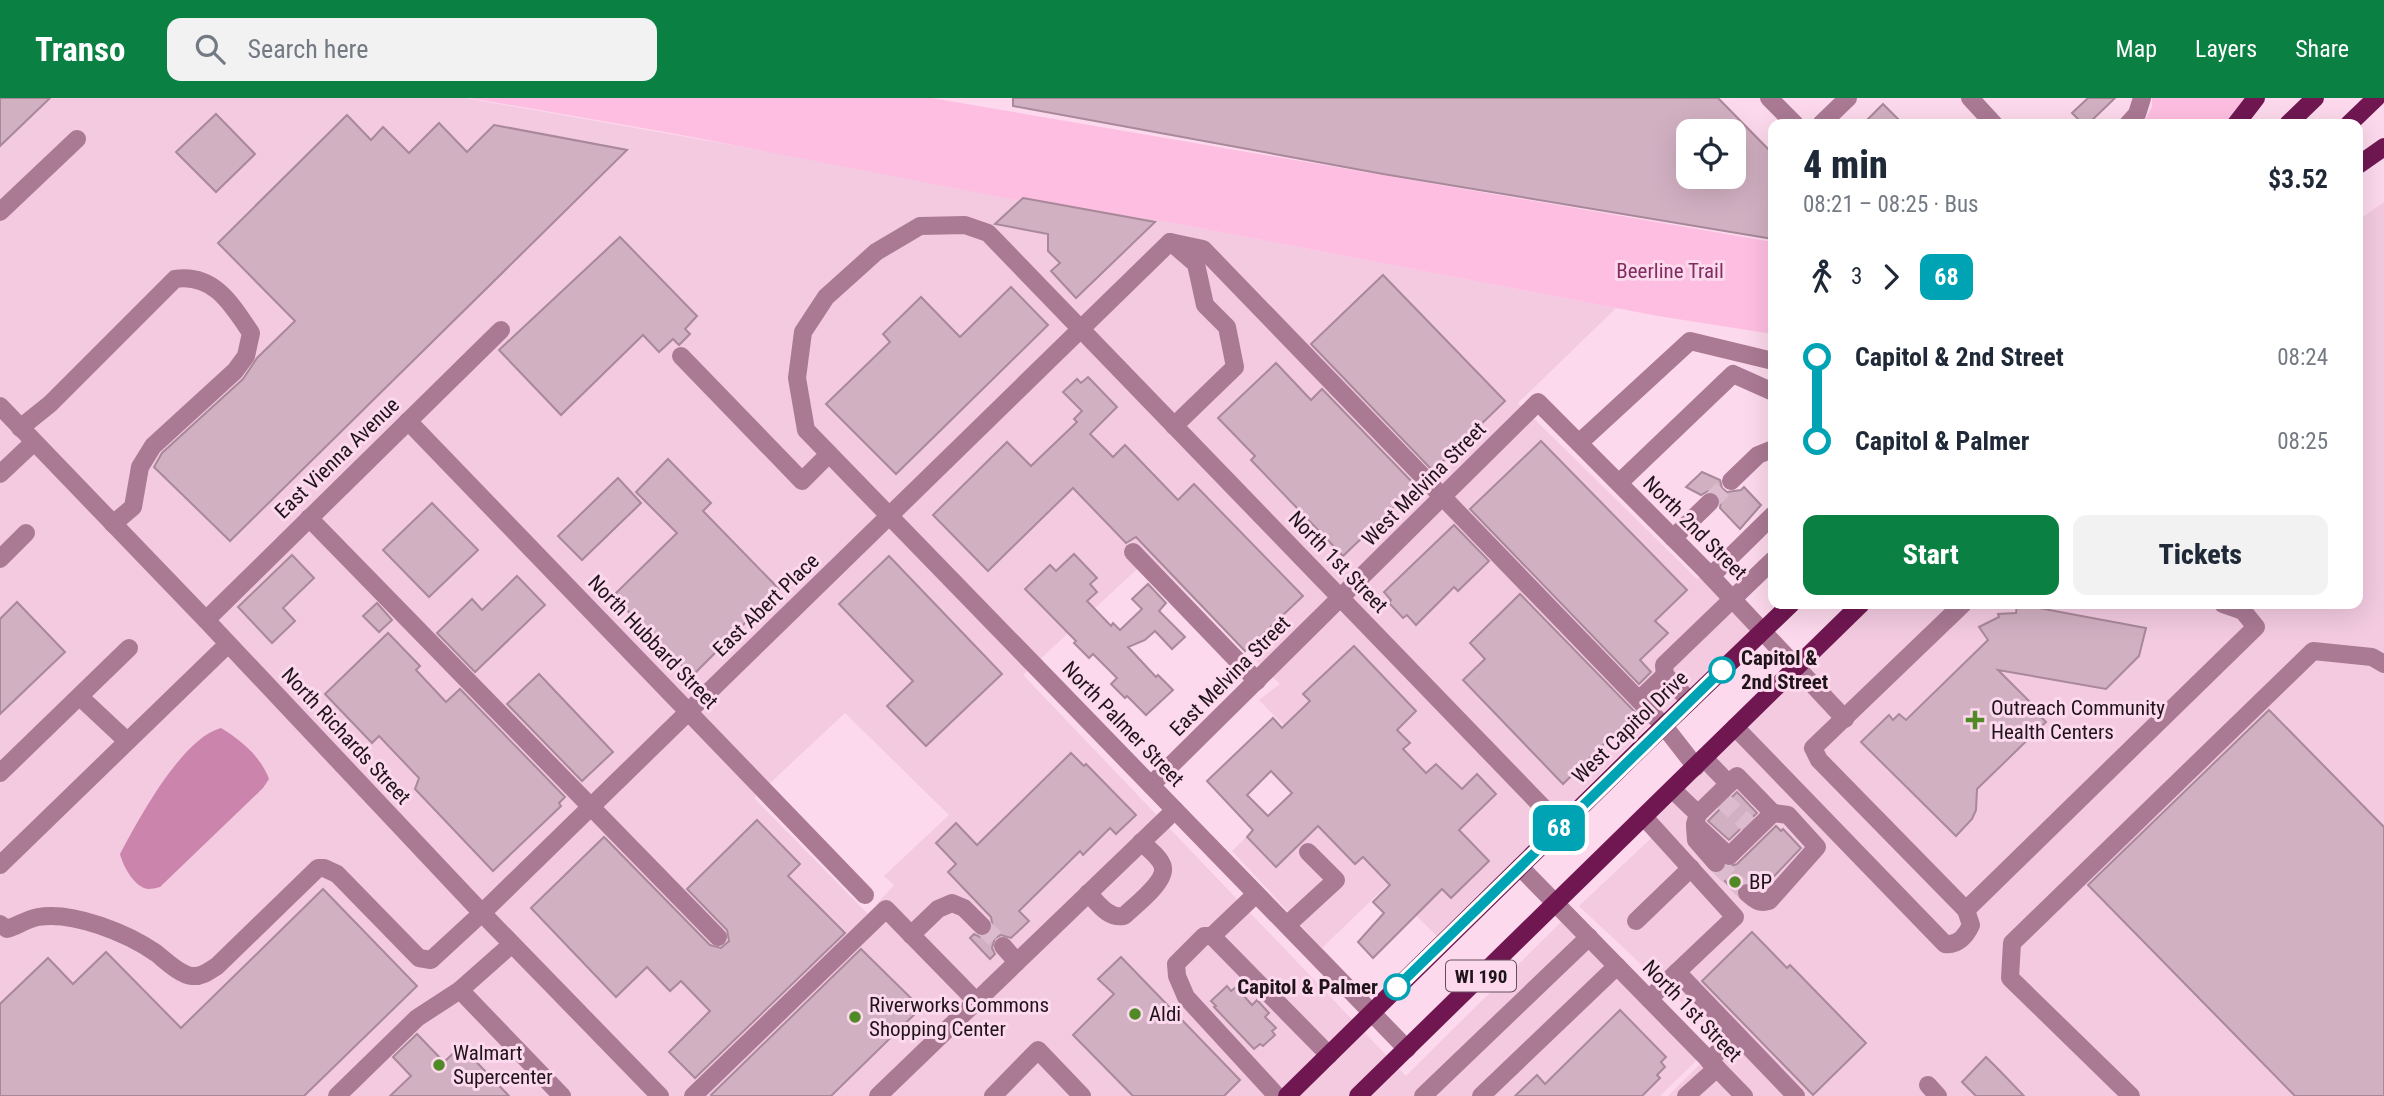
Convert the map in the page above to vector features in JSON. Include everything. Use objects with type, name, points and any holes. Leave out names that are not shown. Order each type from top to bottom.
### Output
[{"type":"main road","points":[[2240,119],[2256,98]]},
{"type":"main road","points":[[2293,119],[2315,98]]},
{"type":"main road","points":[[2354,119],[2375,98]]},
{"type":"main road","points":[[2363,162],[2384,147]]},
{"type":"main road","name":"West Capitol Drive","points":[[1561,826],[1786,609]]},
{"type":"main road","name":"WI 190","points":[[1358,1096],[1856,609]]},
{"type":"main road","name":"WI 190","points":[[1287,1096],[1561,826]]},
{"type":"street","points":[[1769,98],[1790,119]]},
{"type":"street","points":[[1826,119],[1848,98]]},
{"type":"street","points":[[1970,98],[1989,119]]},
{"type":"street","points":[[2132,119],[2142,98]]},
{"type":"street","points":[[0,212],[77,139]]},
{"type":"street","name":"North 1st Street","points":[[806,430],[797,378],[803,332],[826,297],[876,252],[920,226],[965,225],[988,233],[1561,826]]},
{"type":"street","points":[[1170,242],[1196,264],[1205,305],[1227,327],[1235,367],[1174,426]]},
{"type":"street","points":[[1170,242],[1203,249],[1700,762],[1722,793]]},
{"type":"street","name":"East Abert Place","points":[[0,924],[7,929],[37,917],[85,921],[137,940],[187,975],[200,976],[217,966],[318,868],[324,868],[337,874],[419,958],[431,960],[1170,242]]},
{"type":"street","points":[[20,428],[50,404],[175,279],[189,277],[207,282],[232,305],[251,333],[246,356],[235,371],[153,446],[140,467],[133,507],[113,524]]},
{"type":"street","name":"East Vienna Avenue","points":[[206,620],[501,330]]},
{"type":"street","points":[[1579,443],[1690,341],[1768,359]]},
{"type":"street","points":[[1619,483],[1733,374],[1734,351]]},
{"type":"street","points":[[681,356],[802,481],[829,454]]},
{"type":"street","points":[[1733,374],[1768,390]]},
{"type":"street","name":"West Melvina Street","points":[[1341,598],[1538,402]]},
{"type":"street","name":"North 2nd Street","points":[[1538,402],[1711,576],[1844,719]]},
{"type":"street","name":"North Richards Street","points":[[0,406],[482,913],[660,1096]]},
{"type":"street","name":"North Hubbard Street","points":[[408,421],[865,895]]},
{"type":"street","name":"North Palmer Street","points":[[806,430],[1407,1049]]},
{"type":"street","points":[[0,474],[34,442]]},
{"type":"street","points":[[1731,481],[1758,455],[1768,451]]},
{"type":"street","points":[[1673,538],[1710,502]]},
{"type":"street","points":[[309,518],[718,937]]},
{"type":"street","points":[[1711,576],[1768,520]]},
{"type":"street","points":[[0,559],[26,533]]},
{"type":"street","points":[[1133,552],[1257,681]]},
{"type":"street","points":[[1690,701],[1665,675],[1664,665],[1768,566]]},
{"type":"street","name":"East Melvina Street","points":[[1151,785],[1341,598]]},
{"type":"street","points":[[1735,727],[1945,944],[1959,941],[1971,925],[1966,910],[1819,760],[1813,748],[1958,609]]},
{"type":"street","points":[[1966,910],[2256,627],[2243,611],[2237,609]]},
{"type":"street","points":[[0,865],[228,643]]},
{"type":"street","points":[[0,773],[130,648]]},
{"type":"street","points":[[2131,1096],[2010,978],[2012,943],[2313,652],[2372,657],[2384,664]]},
{"type":"street","points":[[1639,700],[1665,675]]},
{"type":"street","points":[[80,697],[127,741]]},
{"type":"street","points":[[1716,863],[1696,840],[1696,819],[1737,776],[1773,813],[1788,815],[1818,846],[1769,901],[1755,901],[1747,894]]},
{"type":"street","points":[[1672,789],[1729,856],[1773,813]]},
{"type":"street","points":[[878,1096],[1175,810]]},
{"type":"street","points":[[1644,817],[1735,917],[1649,999]]},
{"type":"street","points":[[1088,893],[1110,915],[1124,916],[1160,881],[1163,869],[1160,861],[1142,842]]},
{"type":"street","points":[[1287,925],[1336,880],[1308,852]]},
{"type":"street","name":"North 1st Street","points":[[1520,867],[1744,1096]]},
{"type":"street","points":[[1636,921],[1691,868]]},
{"type":"street","points":[[1256,894],[1212,936],[1204,936],[1176,964],[1177,976],[1186,998],[1277,1096]]},
{"type":"street","points":[[911,935],[938,909],[952,903],[964,908],[982,926]]},
{"type":"street","points":[[693,1096],[886,909],[976,1001]]},
{"type":"street","points":[[1212,936],[1329,1055]]},
{"type":"street","points":[[1423,1096],[1588,937]]},
{"type":"street","points":[[337,1096],[417,1018],[460,990],[512,944]]},
{"type":"street","points":[[1003,946],[1017,962]]},
{"type":"street","points":[[1481,1096],[1617,966]]},
{"type":"street","points":[[1677,972],[1796,1096]]},
{"type":"street","points":[[460,990],[562,1096]]},
{"type":"street","points":[[1686,1096],[1736,1034]]},
{"type":"street","points":[[993,1096],[1038,1050],[1082,1096]]},
{"type":"shaded area","points":[[0,98],[465,98],[1163,221],[1616,308],[1518,403],[1697,579],[1706,571],[1763,631],[1664,726],[1607,667],[1645,629],[1603,669],[1653,721],[1438,937],[1386,886],[1322,948],[1232,851],[1321,764],[1259,700],[1280,684],[1150,557],[1023,675],[1406,1076],[1563,920],[1699,1058],[1660,1096],[0,1096]],"holes":[[[845,713],[949,815],[884,876],[894,885],[868,914],[754,798]]]},
{"type":"shaded area","points":[[2384,202],[2384,1096],[1668,1096],[1723,1041],[1579,906],[1664,826],[1650,811],[1856,609],[2363,609],[2363,217]]},
{"type":"shaded area","points":[[221,728],[250,750],[269,779],[263,788],[160,887],[143,887],[130,875],[120,854],[138,821],[177,763],[206,735]]},
{"type":"green space","name":"Beerline Trail","points":[[470,98],[932,98],[1768,241],[1768,333],[1658,316],[1163,221],[1022,201],[671,133]]},
{"type":"green space","points":[[2152,98],[2245,98],[2229,119],[2146,119],[2152,107]]},
{"type":"building","points":[[0,98],[50,98],[0,146]]},
{"type":"building","points":[[1013,98],[1718,98],[1739,119],[1676,119],[1676,189],[1746,189],[1746,127],[1768,149],[1768,238],[1383,174],[1013,106]]},
{"type":"building","points":[[2088,98],[2115,98],[2093,119],[2078,119],[2072,113]]},
{"type":"building","points":[[1883,104],[1898,119],[1868,119]]},
{"type":"building","points":[[216,114],[255,154],[216,192],[176,152]]},
{"type":"building","points":[[347,115],[371,140],[383,127],[409,153],[439,123],[467,152],[494,125],[627,150],[230,541],[154,467],[162,453],[243,379],[257,358],[295,321],[218,243]]},
{"type":"building","points":[[1023,198],[1155,222],[1076,298],[1051,271],[1060,263],[1048,251],[1048,234],[995,224]]},
{"type":"building","points":[[620,237],[697,316],[685,329],[690,334],[679,345],[673,339],[659,352],[643,335],[561,415],[499,350]]},
{"type":"building","points":[[1383,275],[1505,401],[1433,471],[1311,344]]},
{"type":"building","points":[[1011,287],[1048,325],[896,474],[826,404],[890,342],[883,334],[921,297],[960,337]]},
{"type":"building","points":[[1276,363],[1311,400],[1322,389],[1416,486],[1343,556],[1251,460],[1255,456],[1218,418]]},
{"type":"building","points":[[1088,377],[1117,407],[1090,434],[1113,457],[1125,445],[1178,500],[1194,484],[1303,596],[1245,651],[1136,537],[1126,543],[1073,488],[988,571],[933,515],[1007,442],[1031,466],[1077,422],[1074,419],[1082,411],[1063,392],[1077,379],[1081,383]]},
{"type":"building","points":[[1541,441],[1687,590],[1655,621],[1668,633],[1640,660],[1651,672],[1639,684],[1470,509]]},
{"type":"building","points":[[668,459],[711,503],[703,511],[779,589],[692,676],[613,596],[677,533],[636,492]]},
{"type":"building","points":[[1702,472],[1720,480],[1722,488],[1727,492],[1744,487],[1761,505],[1740,529],[1720,508],[1721,500],[1718,494],[1708,491],[1701,495],[1686,487]]},
{"type":"building","points":[[618,478],[641,503],[582,560],[558,536]]},
{"type":"building","points":[[432,503],[478,550],[429,597],[383,550]]},
{"type":"building","points":[[1454,525],[1489,561],[1458,591],[1454,587],[1416,625],[1407,615],[1403,618],[1389,603],[1391,600],[1384,592]]},
{"type":"building","points":[[1074,554],[1097,578],[1090,584],[1097,592],[1087,601],[1111,626],[1113,623],[1120,630],[1142,609],[1132,599],[1148,584],[1166,603],[1159,611],[1185,637],[1172,649],[1155,631],[1145,640],[1128,647],[1156,677],[1158,675],[1173,690],[1146,715],[1111,684],[1117,678],[1093,654],[1089,658],[1025,589],[1050,565],[1056,571]]},
{"type":"building","points":[[292,555],[314,578],[283,608],[295,621],[272,643],[238,607]]},
{"type":"building","points":[[889,556],[1002,674],[926,746],[887,706],[913,681],[839,604]]},
{"type":"building","points":[[517,576],[545,605],[475,672],[437,633],[472,599],[482,610]]},
{"type":"building","points":[[1520,594],[1636,713],[1563,784],[1463,680],[1485,659],[1470,643]]},
{"type":"building","points":[[17,602],[65,652],[0,714],[0,619]]},
{"type":"building","points":[[377,603],[392,620],[379,632],[363,616]]},
{"type":"building","name":"Outreach Community Health Centers","points":[[2016,609],[2044,609],[2146,628],[2139,656],[2106,689],[1998,670],[2046,722],[1977,789],[1976,810],[1972,819],[1956,836],[1861,742],[1889,715],[1893,720],[1899,714],[1906,720],[1988,640],[1979,627],[1999,617],[1998,614],[2016,613]]},
{"type":"building","points":[[388,633],[420,666],[416,670],[446,702],[460,689],[565,797],[559,803],[561,806],[493,871],[415,789],[419,778],[379,736],[372,743],[325,694]]},
{"type":"building","points":[[1354,646],[1416,711],[1397,730],[1410,743],[1403,749],[1426,773],[1436,764],[1462,789],[1477,774],[1496,794],[1459,830],[1489,861],[1451,898],[1442,889],[1373,958],[1358,942],[1384,913],[1373,902],[1390,885],[1363,857],[1355,864],[1318,826],[1276,867],[1247,837],[1253,830],[1207,781],[1273,718],[1282,728],[1310,701],[1303,694]],"holes":[[[1271,771],[1292,793],[1268,816],[1247,795]]]},
{"type":"building","points":[[539,674],[613,752],[582,781],[507,704]]},
{"type":"building","points":[[2269,710],[2384,827],[2384,1096],[2295,1096],[2088,885]]},
{"type":"building","points":[[1071,753],[1084,766],[1086,764],[1136,815],[1116,834],[1110,828],[1083,855],[1080,851],[1019,911],[1029,921],[1011,938],[1001,935],[995,938],[992,948],[995,954],[990,959],[970,938],[974,934],[980,937],[990,934],[993,928],[991,917],[948,872],[956,864],[936,843],[956,823],[977,845]]},
{"type":"building","points":[[1737,792],[1757,813],[1729,840],[1708,821]]},
{"type":"building","points":[[757,820],[800,864],[788,876],[845,933],[695,1078],[669,1052],[710,1011],[681,981],[670,991],[647,967],[616,997],[531,908],[604,837],[710,945],[721,948],[729,941],[727,930],[687,889]]},
{"type":"building","points":[[1776,826],[1781,831],[1783,829],[1801,848],[1761,890],[1750,882],[1744,882],[1738,886],[1736,893],[1718,874],[1737,864]]},
{"type":"building","points":[[323,889],[417,986],[304,1096],[0,1096],[0,1004],[48,958],[73,984],[106,952],[181,1028]]},
{"type":"building","points":[[1752,932],[1787,968],[1790,965],[1866,1043],[1813,1095],[1702,981]]},
{"type":"building","name":"Riverworks Commons Shopping Center","points":[[861,949],[921,1008],[831,1096],[711,1095]]},
{"type":"building","name":"Aldi","points":[[1121,957],[1240,1080],[1224,1096],[1133,1096],[1073,1035],[1114,994],[1098,979]]},
{"type":"building","points":[[1227,986],[1231,991],[1236,987],[1252,1005],[1257,1000],[1269,1013],[1265,1017],[1276,1028],[1272,1031],[1275,1035],[1263,1046],[1260,1044],[1254,1049],[1214,1007],[1216,1006],[1211,1001]]},
{"type":"building","points":[[1620,1010],[1666,1057],[1661,1062],[1665,1067],[1657,1075],[1660,1078],[1642,1096],[1515,1096],[1537,1075],[1545,1084]]},
{"type":"building","name":"Walmart Supercenter","points":[[417,1034],[444,1062],[461,1046],[509,1096],[390,1096],[411,1076],[393,1057]]},
{"type":"building","points":[[1986,1057],[2024,1096],[1976,1096],[1962,1082]]},
{"type":"tunnel","points":[[1710,502],[1731,481]]},
{"type":"tunnel","points":[[1721,799],[1752,828]]},
{"type":"tunnel","points":[[1716,863],[1747,893]]},
{"type":"tunnel","points":[[982,926],[1003,946]]},
{"type":"bus line","name":"68","points":[[1397,987],[1722,670]]},
{"type":"place","name":"Capitol & 2nd Street","points":[[1722,670]]},
{"type":"place","name":"Outreach Community Health Centers","points":[[1975,720]]},
{"type":"place","name":"BP","points":[[1735,882]]},
{"type":"place","name":"Capitol & Palmer","points":[[1397,987]]},
{"type":"place","name":"Aldi","points":[[1135,1014]]},
{"type":"place","name":"Riverworks Commons Shopping Center","points":[[855,1017]]},
{"type":"place","name":"Walmart Supercenter","points":[[439,1065]]}]
